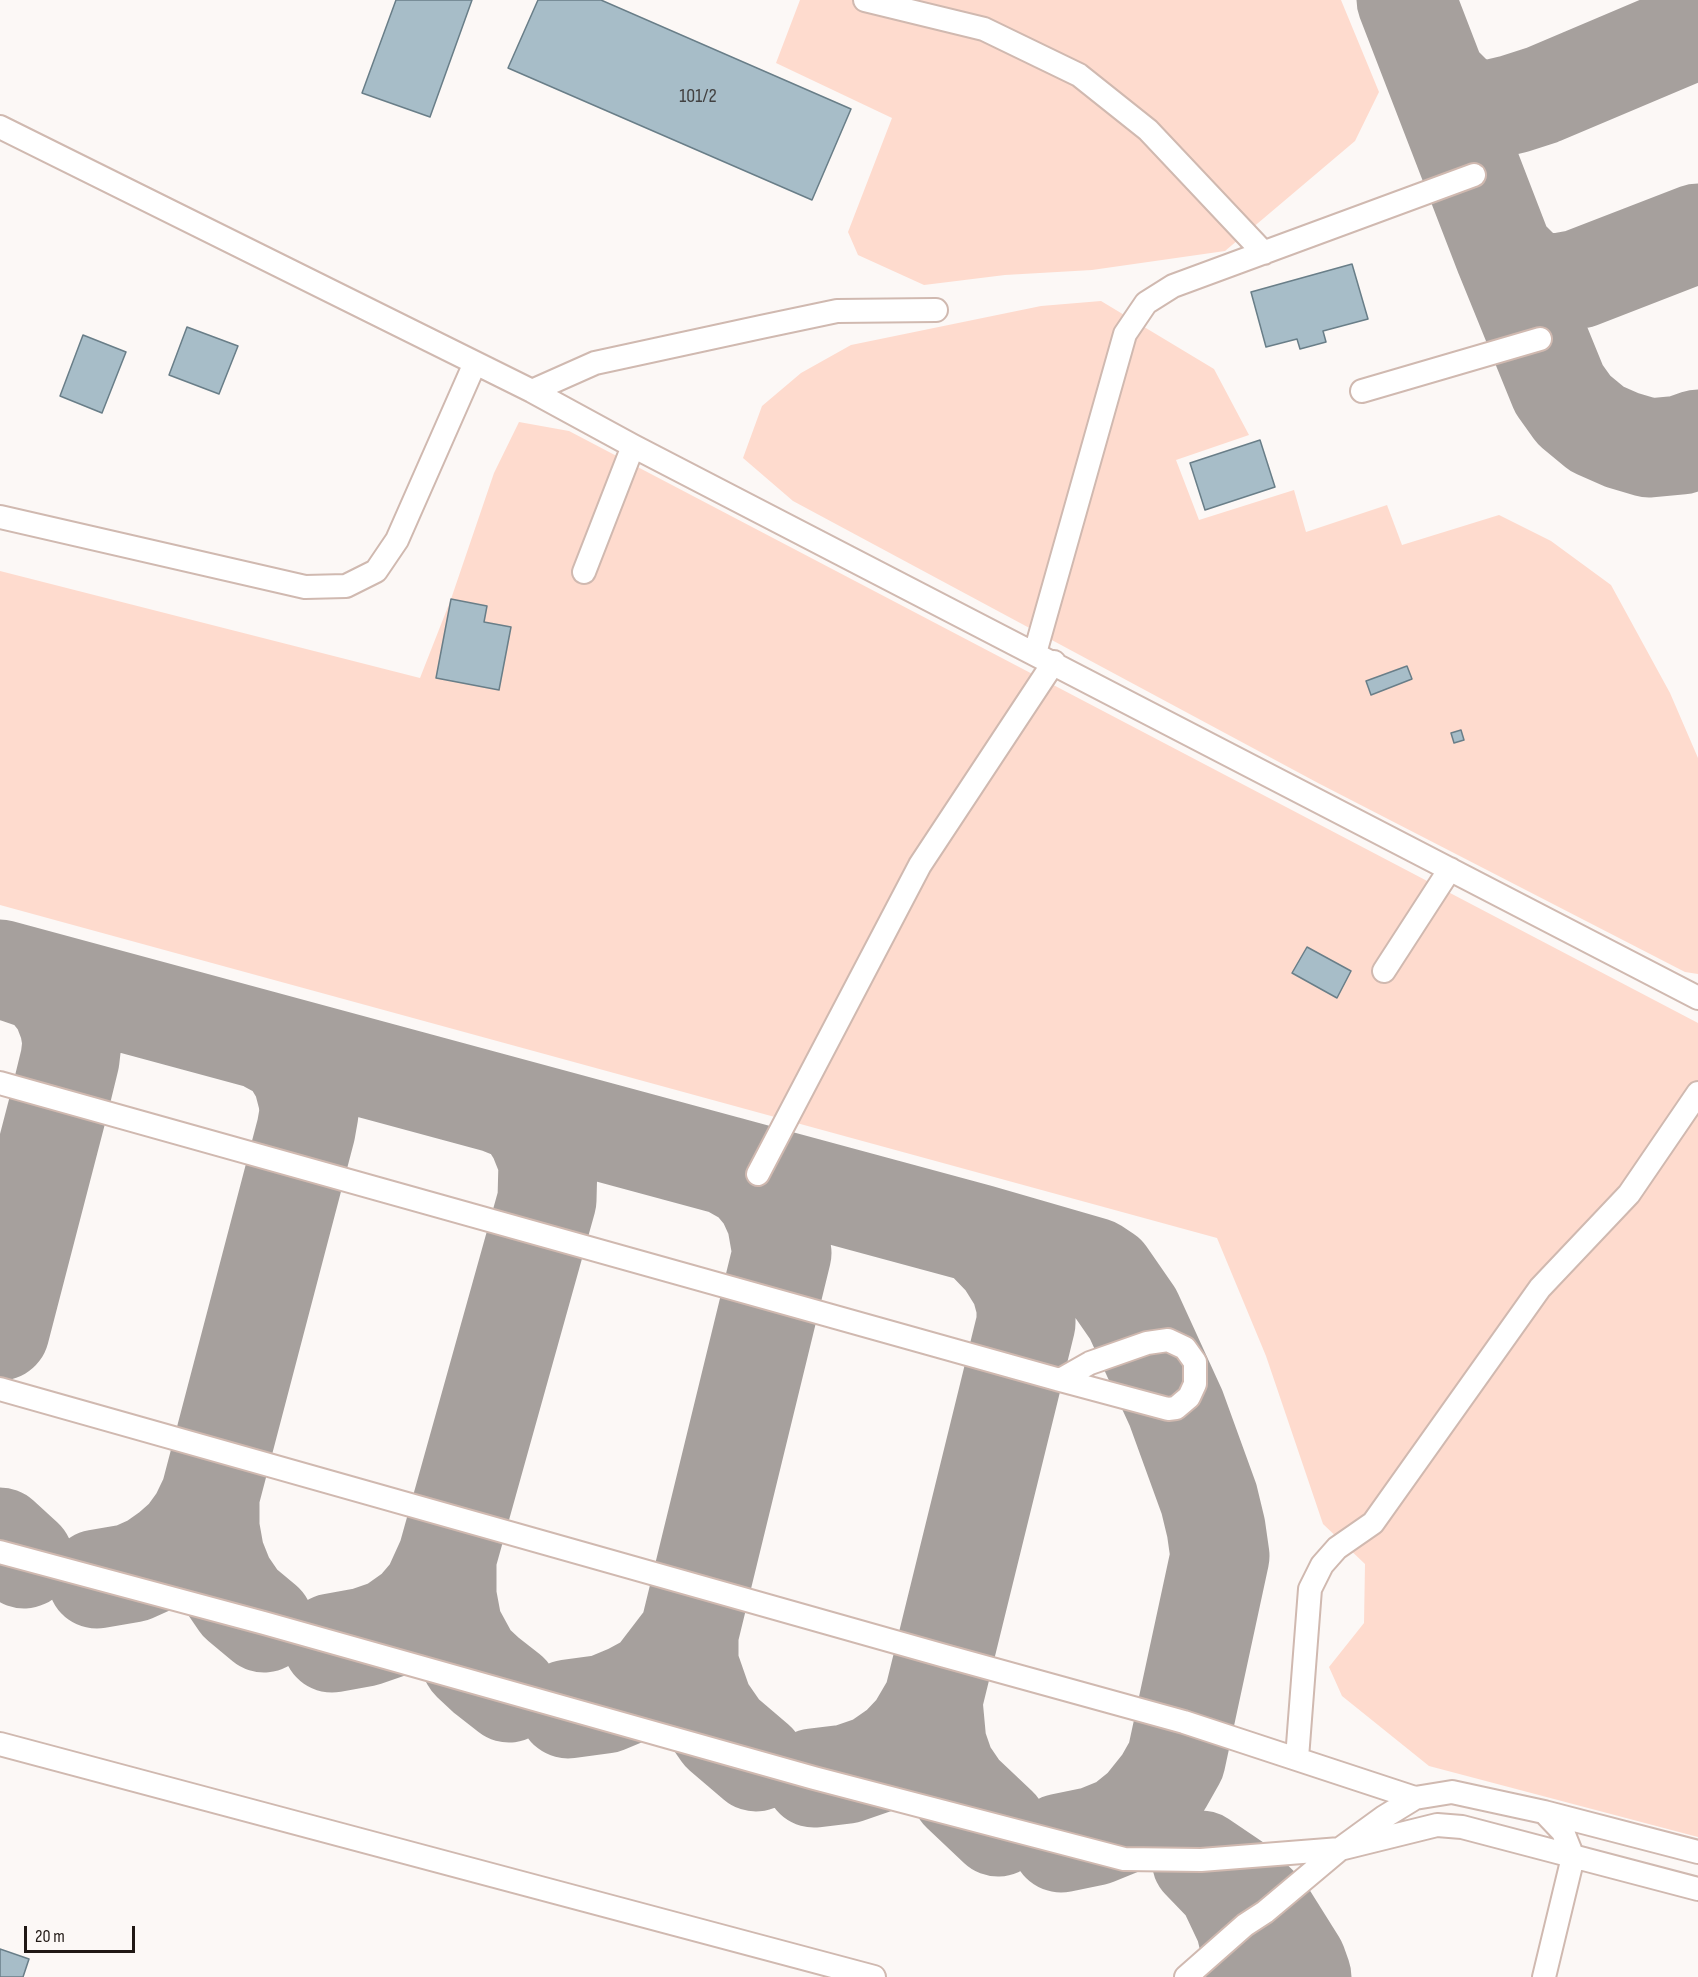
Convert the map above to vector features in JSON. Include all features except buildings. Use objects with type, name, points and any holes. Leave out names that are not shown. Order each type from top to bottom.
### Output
[{"type":"lane","points":[[865,0],[984,29],[1078,75],[1148,130],[1264,252]]},
{"type":"lane","points":[[0,127],[532,391],[633,446],[1698,998]]},
{"type":"lane","points":[[758,1174],[920,865],[1044,658],[1125,334],[1146,303],[1173,286],[1474,175]]},
{"type":"lane","points":[[532,391],[595,363],[772,324],[837,311],[936,310]]},
{"type":"lane","points":[[1362,391],[1540,339]]},
{"type":"lane","points":[[0,517],[305,587],[346,586],[376,571],[397,540],[475,363]]},
{"type":"lane","points":[[584,572],[633,446]]},
{"type":"lane","points":[[1384,971],[1450,869]]},
{"type":"lane","points":[[0,1083],[1060,1380],[1168,1409],[1176,1408],[1189,1397],[1195,1384],[1195,1362],[1185,1348],[1168,1340],[1147,1343],[1090,1363],[1060,1380]]},
{"type":"lane","points":[[1297,1758],[1311,1589],[1322,1565],[1337,1548],[1374,1523],[1540,1288],[1629,1194],[1698,1093]]},
{"type":"lane","points":[[0,1389],[1184,1722],[1415,1798]]},
{"type":"lane","points":[[0,1552],[275,1626],[825,1781],[1124,1859],[1201,1860],[1340,1849],[1437,1825],[1462,1827],[1698,1889]]},
{"type":"lane","points":[[0,1744],[874,1977]]},
{"type":"lane","points":[[1186,1977],[1245,1925],[1265,1912],[1340,1849],[1415,1798],[1452,1792],[1544,1812],[1698,1852]]},
{"type":"lane","points":[[1544,1812],[1563,1832],[1573,1857],[1544,1977]]},
{"type":"shaded area","points":[[800,0],[1341,0],[1379,92],[1355,141],[1225,251],[1092,270],[1005,275],[924,285],[858,255],[848,232],[892,118],[776,63]]},
{"type":"shaded area","points":[[1101,301],[1214,369],[1249,435],[1176,460],[1199,520],[1294,490],[1306,532],[1387,505],[1402,545],[1499,515],[1551,541],[1611,585],[1670,693],[1698,758],[1698,974],[1685,972],[1318,783],[793,501],[743,458],[762,406],[801,373],[851,345],[1041,306]]},
{"type":"shaded area","points":[[519,422],[569,431],[1698,1023],[1698,1837],[1429,1766],[1342,1696],[1329,1667],[1364,1623],[1365,1564],[1323,1524],[1266,1356],[1217,1238],[0,905],[0,571],[420,678],[451,599],[494,473]]},
{"type":"taxiway","points":[[1406,0],[1559,389],[1574,410],[1597,429],[1622,440],[1649,448],[1681,445],[1698,439]]},
{"type":"taxiway","points":[[1437,80],[1457,100],[1476,109],[1493,109],[1542,95],[1698,29]]},
{"type":"taxiway","points":[[1504,254],[1523,273],[1538,281],[1557,283],[1579,279],[1698,233]]},
{"type":"taxiway","points":[[0,969],[980,1234],[1094,1267],[1106,1275],[1133,1314],[1176,1408],[1209,1499],[1220,1556],[1176,1760],[1163,1783],[1143,1808],[1122,1825],[1095,1836],[1061,1843]]},
{"type":"taxiway","points":[[0,1331],[60,1100],[72,1042],[69,1025],[61,1004],[44,983],[18,974]]},
{"type":"taxiway","points":[[97,1579],[132,1573],[152,1564],[169,1552],[186,1537],[199,1519],[210,1496],[309,1113],[302,1077],[288,1054],[262,1040]]},
{"type":"taxiway","points":[[499,1104],[524,1114],[538,1136],[548,1161],[547,1200],[447,1558],[447,1596],[453,1628],[471,1661],[509,1693]]},
{"type":"taxiway","points":[[728,1166],[751,1179],[766,1197],[776,1219],[782,1253],[689,1634],[689,1664],[704,1707],[722,1733],[756,1762]]},
{"type":"taxiway","points":[[980,1234],[1005,1260],[1020,1284],[1026,1306],[1026,1323],[933,1701],[937,1744],[946,1770],[961,1792],[998,1827]]},
{"type":"taxiway","points":[[210,1496],[210,1528],[215,1556],[225,1581],[240,1603],[264,1623]]},
{"type":"taxiway","points":[[0,1537],[24,1559]]},
{"type":"taxiway","points":[[332,1643],[365,1637],[391,1628],[415,1611],[432,1591],[447,1558]]},
{"type":"taxiway","points":[[568,1709],[605,1704],[653,1681],[689,1634]]},
{"type":"taxiway","points":[[814,1778],[847,1774],[876,1764],[899,1748],[916,1730],[933,1701]]},
{"type":"taxiway","points":[[1257,1977],[1245,1925],[1227,1887],[1201,1860],[1235,1883],[1265,1912],[1297,1963],[1302,1977]]}]
